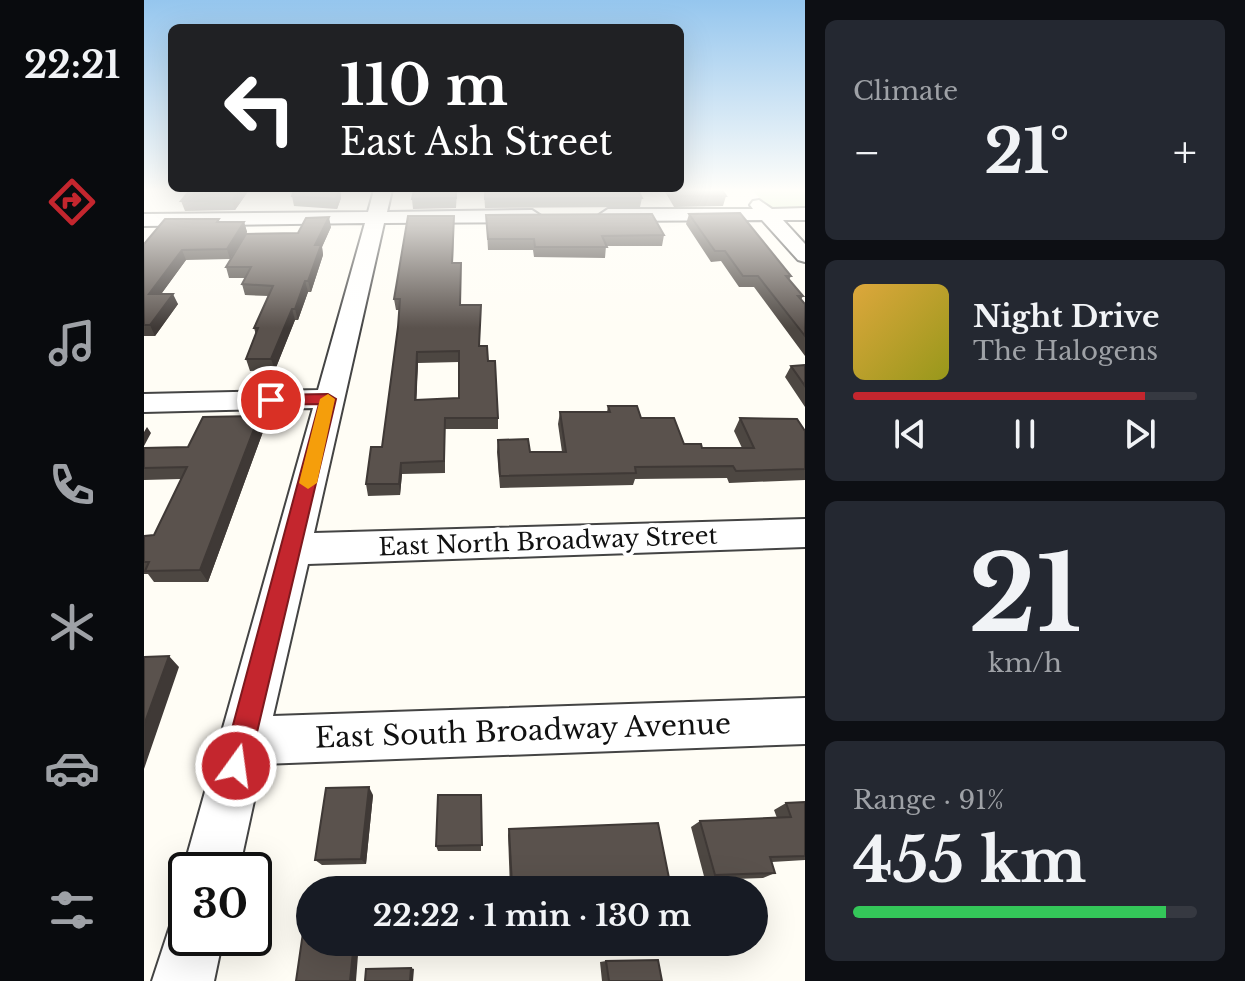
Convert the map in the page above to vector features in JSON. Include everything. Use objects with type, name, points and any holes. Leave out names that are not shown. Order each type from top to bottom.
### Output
[{"type":"street","points":[[215,852],[371,236]]},
{"type":"street","points":[[787,236],[805,256]]},
{"type":"street","points":[[144,403],[328,399]]},
{"type":"street","name":"East North Broadway Street","points":[[292,549],[805,533]]},
{"type":"street","name":"East South Broadway Avenue","points":[[242,741],[805,721]]},
{"type":"street","points":[[183,981],[189,956]]},
{"type":"building","points":[[151,236],[235,236],[227,249],[182,250],[149,294],[173,294],[150,325],[144,325],[144,244]]},
{"type":"building","points":[[245,236],[320,236],[315,245],[321,245],[308,281],[305,281],[271,359],[246,359],[258,328],[254,328],[273,286],[242,284],[251,267],[226,267]]},
{"type":"building","points":[[405,236],[453,236],[452,263],[461,263],[460,305],[481,305],[479,346],[487,346],[488,361],[495,361],[498,418],[445,418],[444,461],[401,463],[399,484],[366,484],[371,447],[382,447],[400,299],[394,299]],"holes":[[[459,351],[459,398],[415,400],[417,352]]]},
{"type":"building","points":[[488,236],[616,236],[602,236],[607,247],[535,247],[534,239],[488,239]]},
{"type":"building","points":[[704,236],[758,236],[803,296],[798,296],[805,304],[805,336],[758,276],[743,276],[725,251],[715,251]]},
{"type":"building","points":[[805,365],[805,386],[791,366]]},
{"type":"building","points":[[608,406],[637,406],[641,418],[674,418],[684,444],[701,444],[702,448],[754,448],[740,418],[797,419],[805,431],[805,469],[736,471],[733,466],[635,467],[636,473],[500,476],[498,440],[528,439],[530,452],[566,452],[560,412],[610,412]]},
{"type":"building","points":[[259,416],[200,570],[145,571],[149,562],[144,562],[144,536],[154,535],[187,467],[144,468],[144,448],[188,447],[203,417]]},
{"type":"building","points":[[169,656],[144,725],[144,657]]},
{"type":"building","points":[[369,787],[361,859],[315,860],[326,788]]},
{"type":"building","points":[[438,795],[481,795],[482,845],[436,846]]},
{"type":"building","points":[[805,802],[805,856],[770,857],[775,873],[715,875],[700,821],[791,817],[786,803]]},
{"type":"building","points":[[658,823],[669,876],[512,876],[509,829]]},
{"type":"building","points":[[300,956],[353,956],[350,981],[296,981]]},
{"type":"building","points":[[658,960],[662,981],[609,981],[606,961]]},
{"type":"building","points":[[411,968],[410,981],[365,981],[366,969]]},
{"type":"slow traffic","points":[[308,483],[328,399]]},
{"type":"route","points":[[236,766],[328,399],[271,400]]}]
